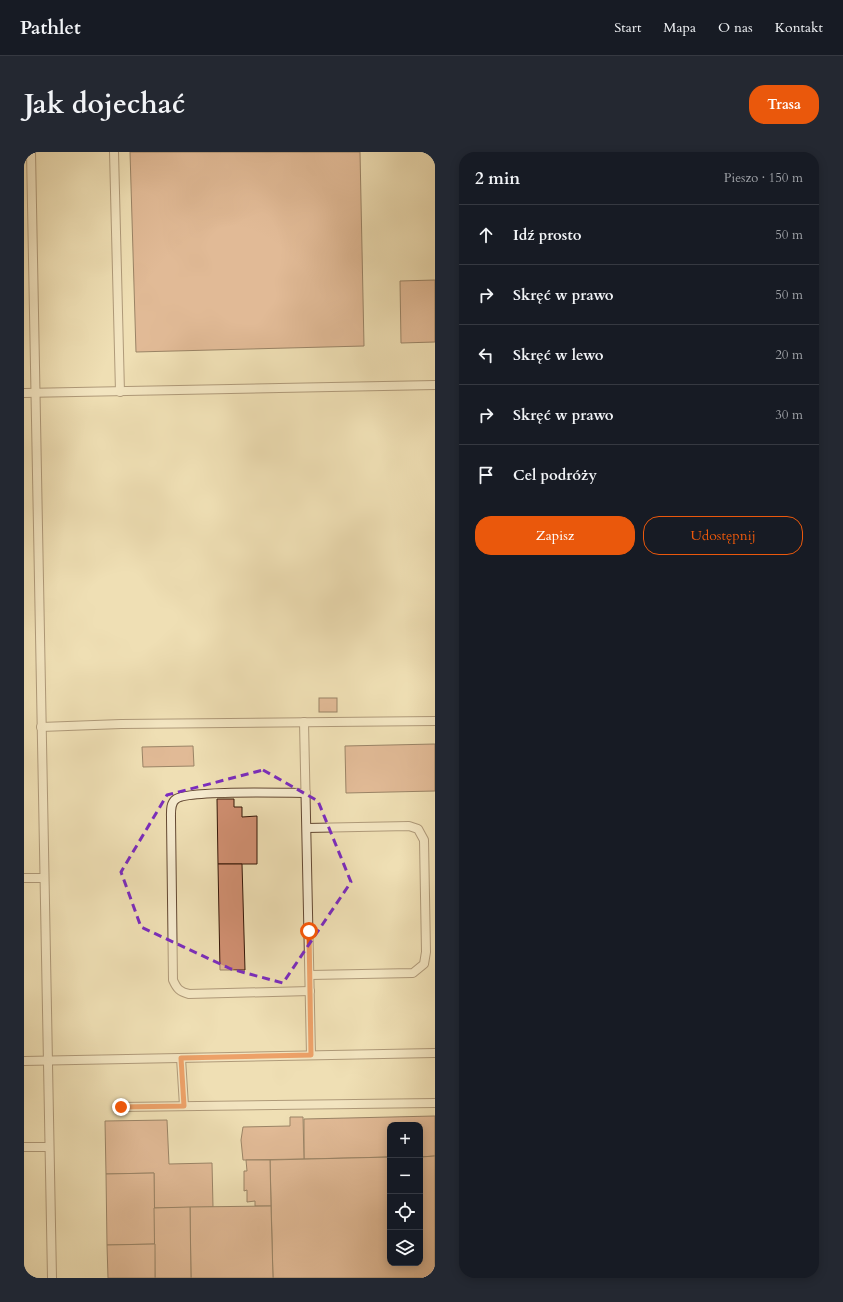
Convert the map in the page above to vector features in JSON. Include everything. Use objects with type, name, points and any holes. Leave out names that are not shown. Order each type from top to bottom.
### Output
[{"type":"lane","points":[[31,152],[52,1278]]},
{"type":"lane","points":[[114,152],[120,392]]},
{"type":"lane","points":[[24,394],[435,385]]},
{"type":"lane","points":[[41,727],[121,724],[435,721]]},
{"type":"lane","points":[[304,722],[311,1055]]},
{"type":"lane","points":[[306,793],[208,794],[182,796],[174,799],[171,806],[173,980],[176,987],[181,992],[189,994],[310,991]]},
{"type":"lane","points":[[306,828],[409,826],[418,829],[424,840],[426,952],[424,964],[413,973],[310,975]]},
{"type":"lane","points":[[24,878],[44,878]]},
{"type":"lane","points":[[24,1061],[435,1053]]},
{"type":"lane","points":[[181,1058],[184,1106]]},
{"type":"lane","points":[[121,1107],[435,1103]]},
{"type":"lane","points":[[24,1147],[49,1147]]},
{"type":"highlighted area","points":[[263,770],[318,801],[351,882],[283,983],[231,969],[141,927],[121,872],[167,795]]},
{"type":"building","points":[[130,152],[360,152],[364,346],[136,352]]},
{"type":"building","points":[[435,280],[435,342],[401,343],[400,281]]},
{"type":"building","points":[[319,698],[337,698],[337,712],[319,712]]},
{"type":"building","points":[[435,744],[435,791],[346,793],[345,746]]},
{"type":"building","points":[[193,746],[194,766],[143,767],[142,747]]},
{"type":"building","points":[[217,799],[234,799],[234,807],[242,807],[242,817],[257,816],[257,864],[218,864]]},
{"type":"building","points":[[218,864],[242,864],[245,970],[220,970]]},
{"type":"building","points":[[435,1116],[435,1156],[423,1157],[423,1122],[387,1122],[387,1157],[304,1159],[304,1119]]},
{"type":"building","points":[[290,1117],[303,1117],[304,1159],[243,1160],[241,1140],[243,1127],[290,1126]]},
{"type":"building","points":[[167,1120],[169,1164],[212,1163],[213,1207],[154,1208],[154,1173],[106,1174],[105,1121]]},
{"type":"building","points":[[435,1156],[435,1278],[273,1278],[270,1160],[387,1157],[387,1266],[423,1266],[423,1157]]},
{"type":"building","points":[[246,1160],[270,1160],[271,1206],[255,1206],[255,1201],[247,1202],[247,1190],[244,1191],[244,1171],[247,1171]]},
{"type":"building","points":[[154,1173],[155,1244],[107,1245],[106,1174]]},
{"type":"building","points":[[271,1206],[273,1278],[191,1278],[190,1207]]},
{"type":"building","points":[[190,1207],[191,1278],[155,1278],[154,1208]]},
{"type":"building","points":[[155,1244],[155,1278],[108,1278],[107,1245]]},
{"type":"route","points":[[121,1107],[184,1106],[181,1058],[311,1055],[309,931]]}]
